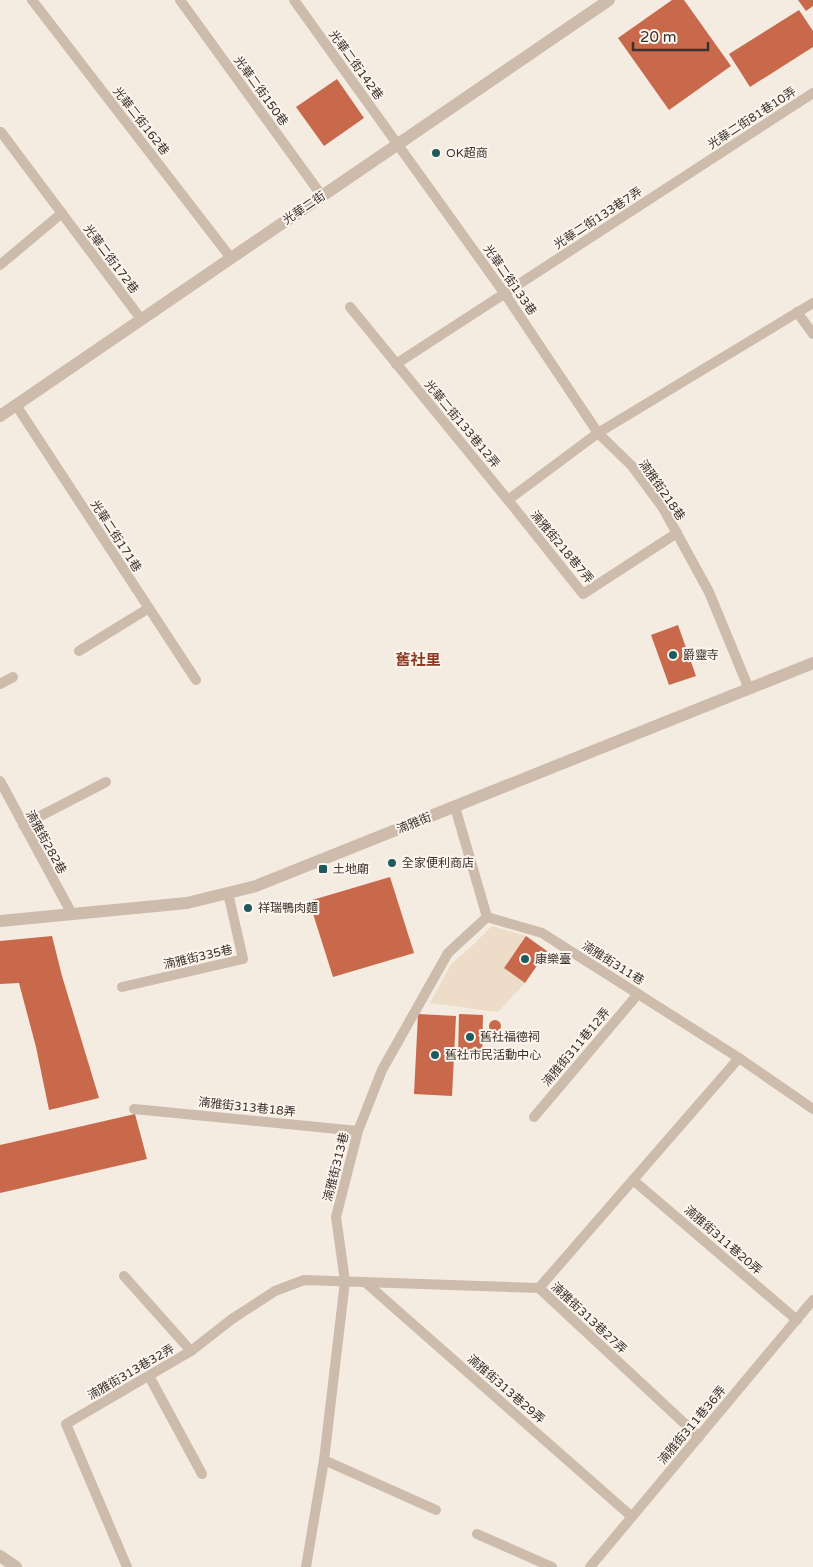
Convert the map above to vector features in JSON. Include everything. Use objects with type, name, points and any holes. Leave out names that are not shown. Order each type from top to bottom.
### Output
[{"type":"street","name":"光華二街","points":[[0,416],[609,0]]},
{"type":"street","name":"湳雅街","points":[[0,921],[187,903],[256,886],[813,663]]},
{"type":"street","points":[[0,1556],[16,1567]]},
{"type":"lane","name":"光華二街162巷","points":[[32,0],[231,258]]},
{"type":"lane","name":"光華二街150巷","points":[[180,0],[322,196]]},
{"type":"lane","name":"光華二街142巷","points":[[294,0],[398,144]]},
{"type":"lane","name":"光華二街81巷10弄","points":[[704,164],[813,93]]},
{"type":"lane","name":"光華二街172巷","points":[[1,132],[141,319]]},
{"type":"lane","name":"光華二街133巷","points":[[398,144],[505,294],[598,433]]},
{"type":"lane","name":"光華二街133巷7弄","points":[[505,294],[704,164]]},
{"type":"lane","points":[[0,265],[62,213]]},
{"type":"lane","points":[[396,364],[505,294]]},
{"type":"lane","points":[[508,500],[598,433],[813,303]]},
{"type":"lane","name":"光華二街133巷12弄","points":[[350,307],[508,500]]},
{"type":"lane","points":[[797,312],[813,334]]},
{"type":"lane","name":"光華二街171巷","points":[[16,405],[196,680]]},
{"type":"lane","name":"湳雅街218巷","points":[[598,433],[632,466],[663,508],[709,592],[749,689]]},
{"type":"lane","name":"湳雅街218巷7弄","points":[[508,500],[583,594],[677,533]]},
{"type":"lane","points":[[79,651],[149,608]]},
{"type":"lane","points":[[0,684],[13,677]]},
{"type":"lane","name":"湳雅街282巷","points":[[0,781],[72,914]]},
{"type":"lane","points":[[23,825],[106,782]]},
{"type":"lane","points":[[455,807],[487,917]]},
{"type":"lane","name":"湳雅街335巷","points":[[122,987],[243,959],[228,893]]},
{"type":"lane","name":"湳雅街311巷","points":[[487,917],[542,933],[739,1058],[813,1109]]},
{"type":"lane","name":"湳雅街313巷","points":[[306,1567],[324,1460],[345,1281],[336,1217],[358,1131],[382,1070],[448,953],[487,917]]},
{"type":"lane","name":"湳雅街311巷12弄","points":[[534,1117],[638,994]]},
{"type":"lane","points":[[538,1288],[739,1058]]},
{"type":"lane","name":"湳雅街313巷18弄","points":[[134,1109],[358,1131]]},
{"type":"lane","name":"湳雅街311巷20弄","points":[[633,1180],[796,1320]]},
{"type":"lane","points":[[124,1276],[191,1350]]},
{"type":"lane","name":"湳雅街313巷32弄","points":[[127,1567],[66,1424],[191,1350],[274,1292],[304,1280],[345,1281]]},
{"type":"lane","name":"湳雅街313巷27弄","points":[[345,1281],[538,1288],[699,1436]]},
{"type":"lane","name":"湳雅街313巷29弄","points":[[365,1282],[632,1516]]},
{"type":"lane","name":"湳雅街311巷36弄","points":[[590,1567],[813,1300]]},
{"type":"lane","points":[[149,1376],[202,1474]]},
{"type":"lane","points":[[324,1460],[436,1510]]},
{"type":"lane","points":[[476,1534],[552,1567]]},
{"type":"shaded area","points":[[492,926],[526,936],[504,968],[525,983],[498,1012],[430,1003],[451,964]]},
{"type":"building","points":[[672,0],[684,0],[731,66],[669,110],[618,38]]},
{"type":"building","points":[[798,0],[813,0],[813,6],[806,11]]},
{"type":"building","points":[[799,10],[813,31],[813,47],[750,87],[729,54]]},
{"type":"building","points":[[337,79],[364,118],[324,146],[296,107]]},
{"type":"building","name":"爵靈寺","points":[[678,625],[696,676],[669,685],[651,635]]},
{"type":"building","points":[[390,877],[414,953],[333,977],[309,901]]},
{"type":"building","points":[[52,936],[62,976],[99,1098],[49,1110],[36,1047],[19,983],[0,984],[0,941]]},
{"type":"building","name":"康樂臺","points":[[526,936],[547,951],[525,983],[504,968]]},
{"type":"building","name":"舊社市民活動中心","points":[[418,1014],[456,1016],[452,1096],[414,1094]]},
{"type":"building","name":"舊社福德祠","points":[[459,1014],[483,1015],[482,1059],[458,1059]]},
{"type":"building","points":[[495,1020],[501,1026],[495,1032],[489,1026]]},
{"type":"building","points":[[135,1114],[147,1159],[0,1193],[0,1145]]},
{"type":"place","name":"OK超商","points":[[436,153]]},
{"type":"place","name":"爵靈寺","points":[[673,655]]},
{"type":"place","name":"全家便利商店","points":[[392,863]]},
{"type":"place","name":"土地廟","points":[[323,869]]},
{"type":"place","name":"祥瑞鴨肉麵","points":[[248,908]]},
{"type":"place","name":"康樂臺","points":[[525,959]]},
{"type":"place","name":"舊社福德祠","points":[[470,1037]]},
{"type":"place","name":"舊社市民活動中心","points":[[435,1055]]},
{"type":"district","name":"舊社里","points":[[418,660]]}]
